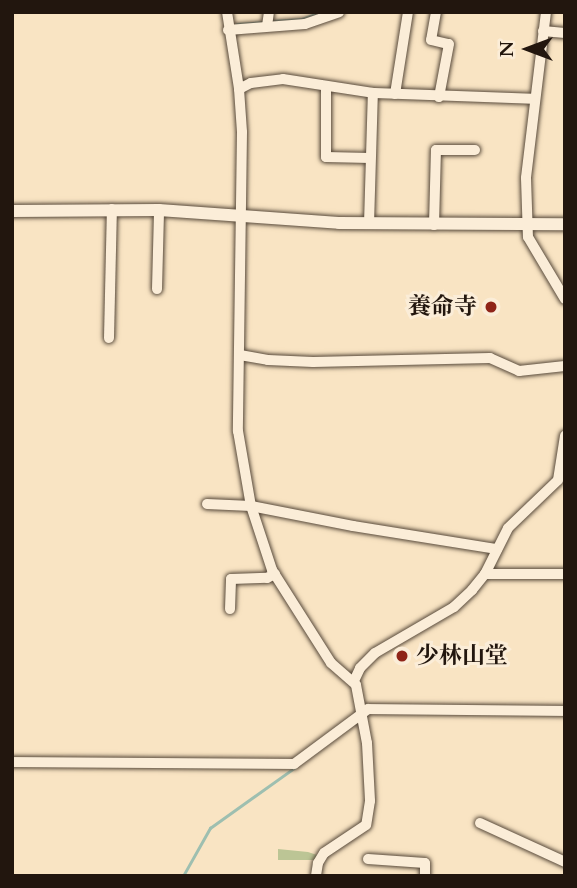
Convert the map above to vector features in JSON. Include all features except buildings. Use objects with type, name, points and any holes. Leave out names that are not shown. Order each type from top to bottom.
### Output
[{"type":"street","points":[[227,12],[239,89],[242,140],[238,431],[251,506],[275,574],[331,663],[354,681],[363,714],[370,801],[366,825],[324,853],[318,863],[316,876]]},
{"type":"street","points":[[267,26],[269,12]]},
{"type":"street","points":[[229,30],[309,23],[339,12]]},
{"type":"street","points":[[395,94],[408,12]]},
{"type":"street","points":[[436,12],[431,40],[449,44],[439,97]]},
{"type":"street","points":[[546,12],[526,178],[528,225],[530,244],[565,299]]},
{"type":"street","points":[[543,31],[565,33]]},
{"type":"street","points":[[239,89],[259,82],[283,79],[373,93],[534,99]]},
{"type":"street","points":[[326,86],[326,157],[370,158]]},
{"type":"street","points":[[369,224],[373,93]]},
{"type":"street","points":[[434,225],[436,150],[475,150]]},
{"type":"street","points":[[109,338],[113,209]]},
{"type":"street","points":[[157,289],[159,210]]},
{"type":"street","points":[[12,211],[159,210],[369,224],[565,224]]},
{"type":"street","points":[[240,355],[268,360],[313,362],[490,358],[519,371],[565,366]]},
{"type":"street","points":[[354,681],[360,668],[375,653],[454,607],[485,574],[508,528],[561,480],[565,436]]},
{"type":"street","points":[[207,504],[251,506],[497,549]]},
{"type":"street","points":[[230,608],[231,579],[267,578],[275,574]]},
{"type":"street","points":[[485,574],[565,574]]},
{"type":"street","points":[[12,762],[293,764],[368,709],[565,711]]},
{"type":"street","points":[[480,823],[565,862]]},
{"type":"street","points":[[368,859],[425,863],[425,876]]},
{"type":"green space","points":[[278,849],[308,852],[317,855],[316,860],[278,860]]},
{"type":"waterway","points":[[272,21],[302,19],[321,12]]},
{"type":"waterway","points":[[237,24],[265,22]]},
{"type":"waterway","points":[[183,876],[210,828],[294,768]]},
{"type":"place","name":"養命寺","points":[[491,307]]},
{"type":"place","name":"少林山堂","points":[[402,656]]}]
